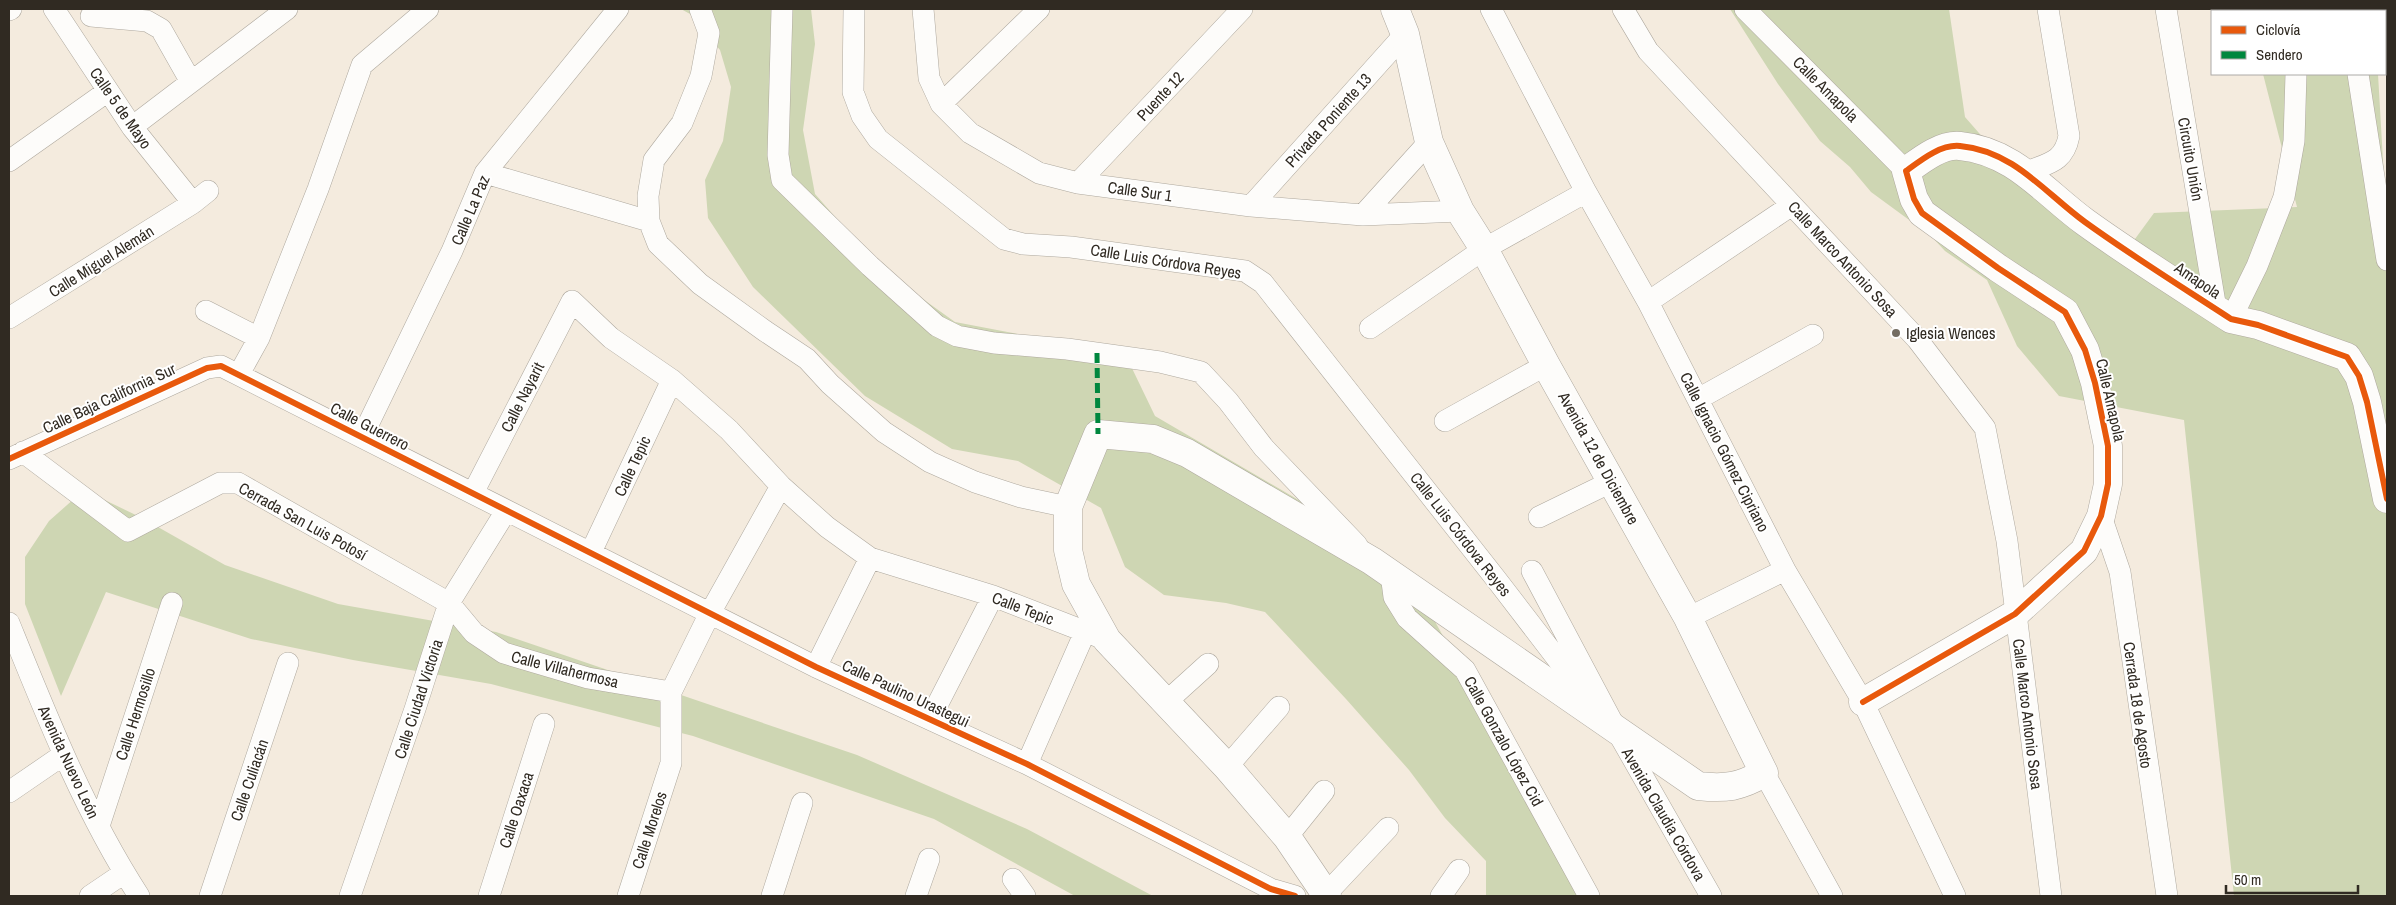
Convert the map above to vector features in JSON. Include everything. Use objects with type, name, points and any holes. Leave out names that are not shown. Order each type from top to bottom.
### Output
[{"type":"street","name":"Calle 5 de Mayo","points":[[54,9],[132,127],[200,197]]},
{"type":"street","points":[[132,127],[287,9]]},
{"type":"street","points":[[230,370],[259,338],[318,189],[362,65],[428,9]]},
{"type":"street","name":"Calle La Paz","points":[[362,437],[452,251],[485,173],[618,9]]},
{"type":"street","points":[[700,9],[709,33],[701,76],[682,123],[654,160],[648,196],[649,221],[658,244],[700,284],[807,359],[830,384],[884,432],[930,462],[975,482],[1021,497],[1072,499]]},
{"type":"street","points":[[782,9],[778,155],[782,180],[870,266],[937,326],[957,336],[994,343],[1082,351],[1160,362],[1201,372],[1228,401],[1264,448],[1382,567]]},
{"type":"street","name":"Calle Luis Córdova Reyes","points":[[854,9],[854,92],[862,116],[878,138],[1004,239],[1023,244],[1070,247],[1245,272],[1263,284],[1572,678],[1597,706]]},
{"type":"street","name":"Calle Sur 1","points":[[923,9],[929,78],[941,104],[970,133],[1039,173],[1078,183],[1251,206],[1363,215],[1460,210]]},
{"type":"street","points":[[941,104],[1039,9]]},
{"type":"street","name":"Puente 12","points":[[1078,183],[1242,9]]},
{"type":"street","name":"Avenida 12 de Diciembre","points":[[1395,9],[1405,34],[1429,142],[1460,210],[1484,249],[1546,365],[1688,618],[1764,773],[1832,896]]},
{"type":"street","name":"Calle Ignacio Gómez Cipriano","points":[[1491,9],[1586,192],[1648,302],[1785,570],[1863,702],[1955,896]]},
{"type":"street","name":"Calle Marco Antonio Sosa","points":[[1623,9],[1648,51],[1917,338],[1985,428],[2007,541],[2051,896]]},
{"type":"street","name":"Calle Amapola","points":[[1745,9],[1921,161],[1914,199],[1922,213],[1998,268],[2065,312],[2085,350],[2095,383],[2108,446],[2108,484],[2101,516],[2084,551],[2015,614],[1863,702]]},
{"type":"street","points":[[2027,172],[2059,159],[2067,148],[2069,136],[2048,9]]},
{"type":"street","name":"Circuito Unión","points":[[2166,9],[2224,314]]},
{"type":"street","points":[[70,32],[95,12],[147,21],[161,29],[191,82]]},
{"type":"street","name":"Privada Poniente 13","points":[[1251,206],[1405,34]]},
{"type":"street","points":[[2224,314],[2257,266],[2284,197],[2294,141],[2296,75]]},
{"type":"street","points":[[2358,75],[2387,260]]},
{"type":"street","points":[[9,161],[108,91]]},
{"type":"street","points":[[1363,215],[1429,142]]},
{"type":"street","name":"Amapola","points":[[1921,161],[1959,145],[1992,154],[2027,172],[2084,221],[2224,314],[2347,357],[2359,376],[2367,402],[2387,498]]},
{"type":"street","points":[[485,173],[649,221]]},
{"type":"street","points":[[1370,328],[1484,249],[1586,192]]},
{"type":"street","name":"Calle Miguel Alemán","points":[[9,318],[200,197]]},
{"type":"street","points":[[1648,302],[1792,205]]},
{"type":"street","name":"Calle Tepic","points":[[572,301],[611,338],[672,380],[729,430],[781,486],[827,527],[870,558],[993,596],[1096,636],[1166,702],[1227,767],[1287,836],[1326,895]]},
{"type":"street","name":"Calle Nayarit","points":[[473,493],[572,301]]},
{"type":"street","points":[[206,311],[259,338]]},
{"type":"street","points":[[1698,399],[1814,335]]},
{"type":"street","points":[[1446,421],[1546,365]]},
{"type":"street","name":"Calle Baja California Sur","points":[[16,455],[207,368],[230,370]]},
{"type":"street","name":"Calle Guerrero","points":[[230,370],[506,511]]},
{"type":"street","name":"Calle Tepic","points":[[591,552],[672,380]]},
{"type":"street","points":[[1027,764],[1096,636],[1076,584],[1068,550],[1072,499],[1098,434],[1153,439],[1187,453],[1382,567],[1597,706]]},
{"type":"street","name":"Cerrada San Luis Potosí","points":[[16,455],[128,531],[220,482],[238,482],[448,603]]},
{"type":"street","points":[[1539,517],[1612,481]]},
{"type":"street","points":[[672,692],[710,612],[781,486]]},
{"type":"street","name":"Calle Paulino Urastegui","points":[[506,511],[591,552],[816,667],[1027,764],[1271,889],[1295,896]]},
{"type":"street","name":"Calle Ciudad Victoria","points":[[350,896],[416,709],[448,603],[506,511]]},
{"type":"street","name":"Cerrada 18 de Agosto","points":[[2101,516],[2120,572],[2167,896]]},
{"type":"street","points":[[816,667],[870,558]]},
{"type":"street","name":"Calle Gonzalo López Cid","points":[[1382,567],[1394,597],[1407,618],[1465,670],[1589,896]]},
{"type":"street","points":[[1688,618],[1785,570]]},
{"type":"street","points":[[1532,571],[1597,706],[1617,731],[1698,786],[1722,788],[1746,783],[1764,773]]},
{"type":"street","points":[[930,719],[993,596]]},
{"type":"street","name":"Calle Hermosillo","points":[[99,826],[172,603]]},
{"type":"street","name":"Calle Villahermosa","points":[[448,603],[474,633],[504,653],[588,678],[672,692]]},
{"type":"street","name":"Avenida Nuevo León","points":[[9,623],[63,755],[124,873],[139,896]]},
{"type":"street","name":"Calle Culiacán","points":[[210,896],[288,663]]},
{"type":"street","points":[[1166,702],[1208,664]]},
{"type":"street","name":"Calle Morelos","points":[[628,896],[671,763],[672,692]]},
{"type":"street","points":[[1227,767],[1279,707]]},
{"type":"street","name":"Calle Oaxaca","points":[[489,896],[544,724]]},
{"type":"street","name":"Avenida Claudia Córdova","points":[[1617,731],[1711,896]]},
{"type":"street","points":[[9,792],[63,755]]},
{"type":"street","points":[[1287,836],[1324,791]]},
{"type":"street","points":[[772,896],[802,803]]},
{"type":"street","points":[[1326,895],[1388,828]]},
{"type":"street","points":[[916,896],[928,859]]},
{"type":"street","points":[[1441,896],[1458,870]]},
{"type":"street","points":[[90,896],[124,873]]},
{"type":"street","points":[[1013,879],[1025,896]]},
{"type":"green space","points":[[681,9],[811,9],[815,44],[803,130],[815,194],[881,269],[955,322],[1033,337],[1128,360],[1155,416],[1355,533],[1427,607],[1586,896],[1486,896],[1486,861],[1445,818],[1409,770],[1346,699],[1265,612],[1226,603],[1164,595],[1125,567],[1101,508],[1018,461],[952,449],[865,396],[753,287],[708,218],[705,180],[723,141],[731,87],[720,50],[690,14]]},
{"type":"green space","points":[[1730,9],[1949,9],[1965,117],[2041,204],[2124,254],[2154,213],[2297,207],[2263,75],[2378,75],[2387,230],[2387,896],[2234,896],[2184,420],[2059,396],[2017,346],[1987,280],[1945,251],[1931,236],[1871,192],[1850,167],[1820,141],[1778,84]]},
{"type":"green space","points":[[2387,9],[2387,14],[2386,16],[2386,10],[2246,10]]},
{"type":"green space","points":[[84,490],[142,518],[225,565],[338,604],[496,632],[857,755],[1027,829],[1153,896],[1075,896],[934,819],[693,736],[491,684],[353,660],[251,639],[106,592],[61,696],[25,604],[25,557],[49,521]]},
{"type":"marked path","points":[[1097,353],[1098,434]]},
{"type":"cycle path","points":[[1863,702],[2015,614],[2084,551],[2101,516],[2108,484],[2108,446],[2095,383],[2085,350],[2065,312],[1998,268],[1922,213],[1914,199],[1906,171],[1939,150],[1960,146],[1997,156],[2028,175],[2070,211],[2103,235],[2231,319],[2258,325],[2347,357],[2359,376],[2367,402],[2387,499]]},
{"type":"cycle path","points":[[9,459],[207,368],[221,366],[816,667],[1027,764],[1271,889],[1295,896]]},
{"type":"place","name":"Iglesia Wences","points":[[1896,333]]}]
